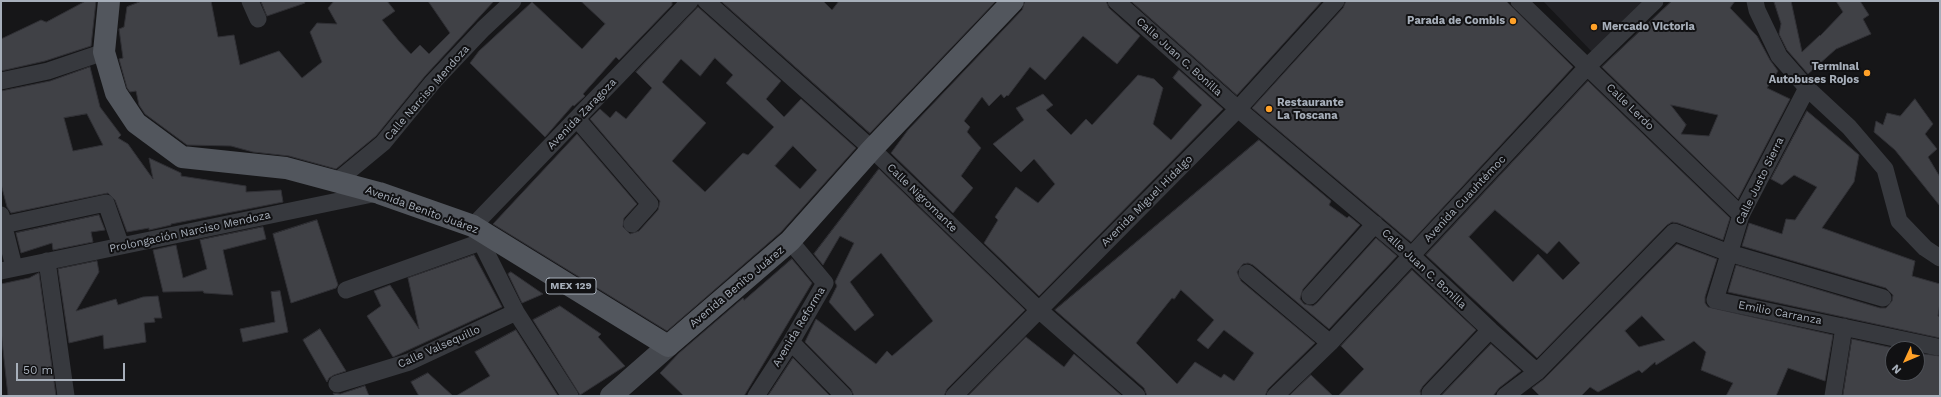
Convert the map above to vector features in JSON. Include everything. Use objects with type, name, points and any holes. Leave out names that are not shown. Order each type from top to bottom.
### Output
[{"type":"main road","name":"Avenida Benito Juárez","points":[[109,1],[104,52],[116,93],[136,123],[182,157],[286,168],[337,180],[379,193],[482,236],[668,346],[790,242],[872,149],[1014,1]]},
{"type":"main road","points":[[611,396],[668,346]]},
{"type":"street","points":[[250,1],[258,19]]},
{"type":"street","name":"Calle Narciso Mendoza","points":[[337,180],[383,143],[433,82],[483,29],[513,1]]},
{"type":"street","name":"Avenida Zaragoza","points":[[482,236],[577,119],[690,1]]},
{"type":"street","name":"Calle Nigromante","points":[[706,1],[872,149],[1039,310],[1137,396]]},
{"type":"street","name":"Calle Juan C. Bonilla","points":[[1116,1],[1238,109],[1412,256],[1537,372]]},
{"type":"street","name":"Avenida Miguel Hidalgo","points":[[954,396],[1238,109],[1336,1]]},
{"type":"street","name":"Calle Lerdo","points":[[1519,1],[1741,215]]},
{"type":"street","name":"Avenida Cuauhtémoc","points":[[1275,396],[1330,343],[1588,66],[1655,1]]},
{"type":"street","points":[[1755,1],[1757,10],[1779,56],[1807,88],[1848,127],[1885,169],[1899,221],[1925,248],[1940,258]]},
{"type":"street","points":[[1,81],[48,71],[104,52]]},
{"type":"street","name":"Calle Justo Sierra","points":[[1715,300],[1741,215],[1807,88]]},
{"type":"street","points":[[577,119],[650,204],[632,224]]},
{"type":"street","name":"Prolongación Narciso Mendoza","points":[[8,269],[379,193]]},
{"type":"street","points":[[8,269],[2,220],[106,203],[121,246]]},
{"type":"street","points":[[1310,296],[1375,224]]},
{"type":"street","points":[[1505,396],[1537,372],[1674,232],[1729,253],[1883,298]]},
{"type":"street","points":[[346,290],[482,236],[516,312],[570,396]]},
{"type":"street","name":"Avenida Reforma","points":[[756,396],[791,342],[825,283],[790,242]]},
{"type":"street","points":[[47,261],[66,396]]},
{"type":"street","points":[[1247,273],[1330,343]]},
{"type":"street","name":"Emilio Carranza","points":[[1715,300],[1937,347]]},
{"type":"street","name":"Calle Valsequillo","points":[[337,384],[409,362],[516,312]]},
{"type":"street","points":[[1833,396],[1844,327]]},
{"type":"street","points":[[1430,393],[1490,330]]},
{"type":"street","points":[[791,342],[844,396]]},
{"type":"shaded area","name":"Mercado Victoria","points":[[1543,1],[1646,1],[1593,53]]},
{"type":"building","points":[[86,1],[96,1],[91,46],[45,61],[1,71],[1,39],[41,20],[46,22]]},
{"type":"building","points":[[142,1],[211,1],[218,37],[234,35],[240,65],[279,51],[302,78],[322,62],[310,32],[317,23],[337,24],[328,8],[334,1],[387,1],[395,11],[382,20],[411,54],[420,45],[429,54],[450,33],[428,1],[494,1],[425,76],[376,136],[336,169],[289,156],[253,152],[231,146],[187,145],[145,114],[139,105],[136,91],[130,92],[127,88],[119,59],[123,58],[119,29],[124,27],[127,7]]},
{"type":"building","points":[[261,1],[304,1],[305,3],[267,16]]},
{"type":"building","points":[[581,1],[672,1],[672,5],[619,60],[616,57],[583,94],[585,96],[574,106],[573,105],[545,137],[470,63],[479,51],[532,2],[582,49],[605,24]]},
{"type":"building","points":[[721,1],[823,1],[832,10],[839,1],[996,1],[870,133]]},
{"type":"building","points":[[1025,1],[1106,1],[1109,8],[1140,36],[1117,64],[1083,36],[1045,80],[1030,67],[1008,96],[1007,95],[1004,98],[1001,94],[989,106],[982,97],[964,121],[970,127],[967,132],[981,148],[961,176],[973,188],[953,213],[891,153],[908,130],[1022,10]]},
{"type":"building","points":[[1131,1],[1322,1],[1237,95]]},
{"type":"building","points":[[1346,1],[1506,1],[1573,67],[1411,242],[1252,108],[1343,8]]},
{"type":"building","points":[[1672,1],[1735,1],[1730,8],[1757,36],[1770,60],[1778,71],[1767,88],[1790,99],[1738,199],[1602,67]],"holes":[[[1671,105],[1718,115],[1709,136],[1681,134],[1686,125]]]},
{"type":"building","points":[[1774,1],[1791,1],[1802,52],[1843,12],[1836,1],[1860,1],[1869,15],[1863,19],[1871,34],[1836,49],[1808,74],[1787,50],[1779,34],[1781,24]]},
{"type":"building","points":[[698,7],[781,81],[766,99],[784,117],[801,99],[856,148],[781,232],[667,331],[493,224],[577,134],[637,204],[624,218],[623,227],[630,234],[639,231],[658,210],[660,201],[590,119],[600,109],[610,118],[616,111],[626,119],[652,88],[636,72]],"holes":[[[715,58],[733,75],[726,83],[774,127],[748,155],[743,153],[705,192],[672,161],[706,123],[662,82],[681,59],[700,76]],[[793,146],[817,170],[800,189],[775,166]]]},
{"type":"building","points":[[90,67],[100,107],[121,135],[118,138],[128,144],[153,179],[149,158],[181,173],[181,176],[246,186],[246,192],[281,190],[283,202],[171,224],[149,230],[149,228],[127,232],[115,200],[108,193],[11,213],[7,207],[1,184],[1,91],[50,81]],"holes":[[[87,114],[103,145],[73,151],[64,118]]]},
{"type":"building","points":[[1179,70],[1223,109],[1039,296],[984,243],[998,220],[995,217],[1016,187],[1038,203],[1055,184],[1034,159],[1021,172],[993,144],[1024,120],[1016,108],[1043,94],[1053,105],[1046,110],[1071,135],[1086,119],[1092,125],[1138,75],[1154,79],[1163,88],[1153,124],[1171,140],[1202,105],[1173,78]]},
{"type":"building","points":[[1588,81],[1730,218],[1723,240],[1678,223],[1672,222],[1667,225],[1537,358],[1426,255]],"holes":[[[1495,210],[1547,254],[1559,241],[1580,263],[1563,280],[1538,254],[1513,282],[1469,237]]]},
{"type":"building","points":[[1915,99],[1933,124],[1925,134],[1937,149],[1928,157],[1940,177],[1940,206],[1895,150],[1874,132],[1876,121],[1883,125],[1887,113],[1900,116]]},
{"type":"building","points":[[1807,111],[1859,155],[1854,182],[1822,228],[1915,261],[1912,276],[1940,284],[1938,316],[1940,317],[1940,338],[1728,292],[1736,265],[1880,308],[1886,308],[1892,301],[1893,295],[1886,288],[1742,246],[1749,223],[1782,234],[1786,219],[1795,220],[1817,187],[1794,175],[1782,185],[1771,179]]},
{"type":"building","points":[[1259,140],[1331,201],[1329,205],[1347,218],[1349,216],[1360,225],[1303,289],[1300,299],[1304,304],[1313,306],[1317,303],[1376,238],[1397,256],[1329,329],[1253,265],[1248,263],[1243,264],[1237,272],[1241,281],[1315,343],[1268,389],[1265,396],[1147,396],[1144,388],[1055,310]],"holes":[[[1181,290],[1214,320],[1197,340],[1208,349],[1224,330],[1254,353],[1234,381],[1224,374],[1221,378],[1195,362],[1177,384],[1136,343],[1172,298],[1174,299]]]},
{"type":"building","points":[[879,169],[1025,310],[947,389],[944,396],[854,396],[851,389],[805,342],[816,319],[876,364],[887,351],[892,356],[933,321],[881,253],[850,282],[874,315],[855,331],[829,302],[837,286],[835,282],[854,243],[840,236],[823,265],[814,254]]},
{"type":"building","points":[[99,215],[105,230],[91,232],[93,242],[53,250],[52,243],[21,253],[16,233]]},
{"type":"building","points":[[317,220],[338,285],[336,288],[291,303],[273,234]]},
{"type":"building","points":[[263,227],[266,239],[223,250],[233,295],[204,293],[203,291],[163,292],[153,250],[176,245],[183,278],[207,269],[200,240]]},
{"type":"building","points":[[1677,244],[1717,259],[1705,297],[1705,303],[1708,307],[1833,335],[1825,381],[1788,368],[1776,396],[1726,396],[1733,383],[1701,370],[1706,352],[1694,341],[1656,365],[1655,362],[1642,373],[1639,370],[1598,392],[1590,387],[1581,396],[1540,396],[1532,388],[1544,379]],"holes":[[[1642,316],[1665,340],[1639,347],[1625,331]]]},
{"type":"building","points":[[474,255],[502,307],[393,357],[367,316],[381,306],[374,291],[390,285],[419,329],[408,278]]},
{"type":"building","points":[[792,259],[812,283],[744,396],[684,396],[660,373],[679,353],[743,298],[744,300]]},
{"type":"building","points":[[97,261],[99,272],[76,311],[116,299],[118,305],[143,297],[158,296],[162,318],[154,318],[155,322],[144,323],[146,342],[104,349],[103,335],[69,343],[58,269]]},
{"type":"building","points":[[1412,270],[1476,330],[1423,386],[1420,391],[1421,396],[1338,396],[1364,369],[1341,346]]},
{"type":"building","points":[[511,272],[543,294],[522,303],[508,274]]},
{"type":"building","points":[[39,273],[56,396],[8,396],[1,331],[1,284],[29,278]]},
{"type":"building","points":[[280,291],[288,332],[243,342],[240,329],[275,322],[271,292]]},
{"type":"building","points":[[560,306],[601,334],[598,337],[625,366],[580,395],[533,320]]},
{"type":"building","points":[[320,329],[346,371],[334,375],[329,378],[327,382],[303,340]]},
{"type":"building","points":[[516,330],[558,396],[456,396],[490,376],[475,352]]},
{"type":"building","points":[[1026,337],[1064,367],[1074,354],[1122,396],[968,396]]},
{"type":"building","points":[[1852,339],[1885,346],[1885,381],[1925,381],[1925,354],[1940,356],[1940,396],[1843,396]]},
{"type":"building","points":[[1491,344],[1521,371],[1499,388],[1493,396],[1441,396]]},
{"type":"building","points":[[793,358],[830,396],[768,396]]},
{"type":"building","points":[[428,373],[453,396],[419,396],[411,382]]},
{"type":"building","points":[[1311,375],[1333,396],[1289,396]]},
{"type":"building","points":[[365,386],[369,396],[335,396],[333,393],[340,394]]},
{"type":"place","name":"Parada de Combis","points":[[1513,21]]},
{"type":"place","name":"Mercado Victoria","points":[[1594,27]]},
{"type":"place","name":"Terminal Autobuses Rojos","points":[[1867,73]]},
{"type":"place","name":"Restaurante La Toscana","points":[[1269,109]]}]
